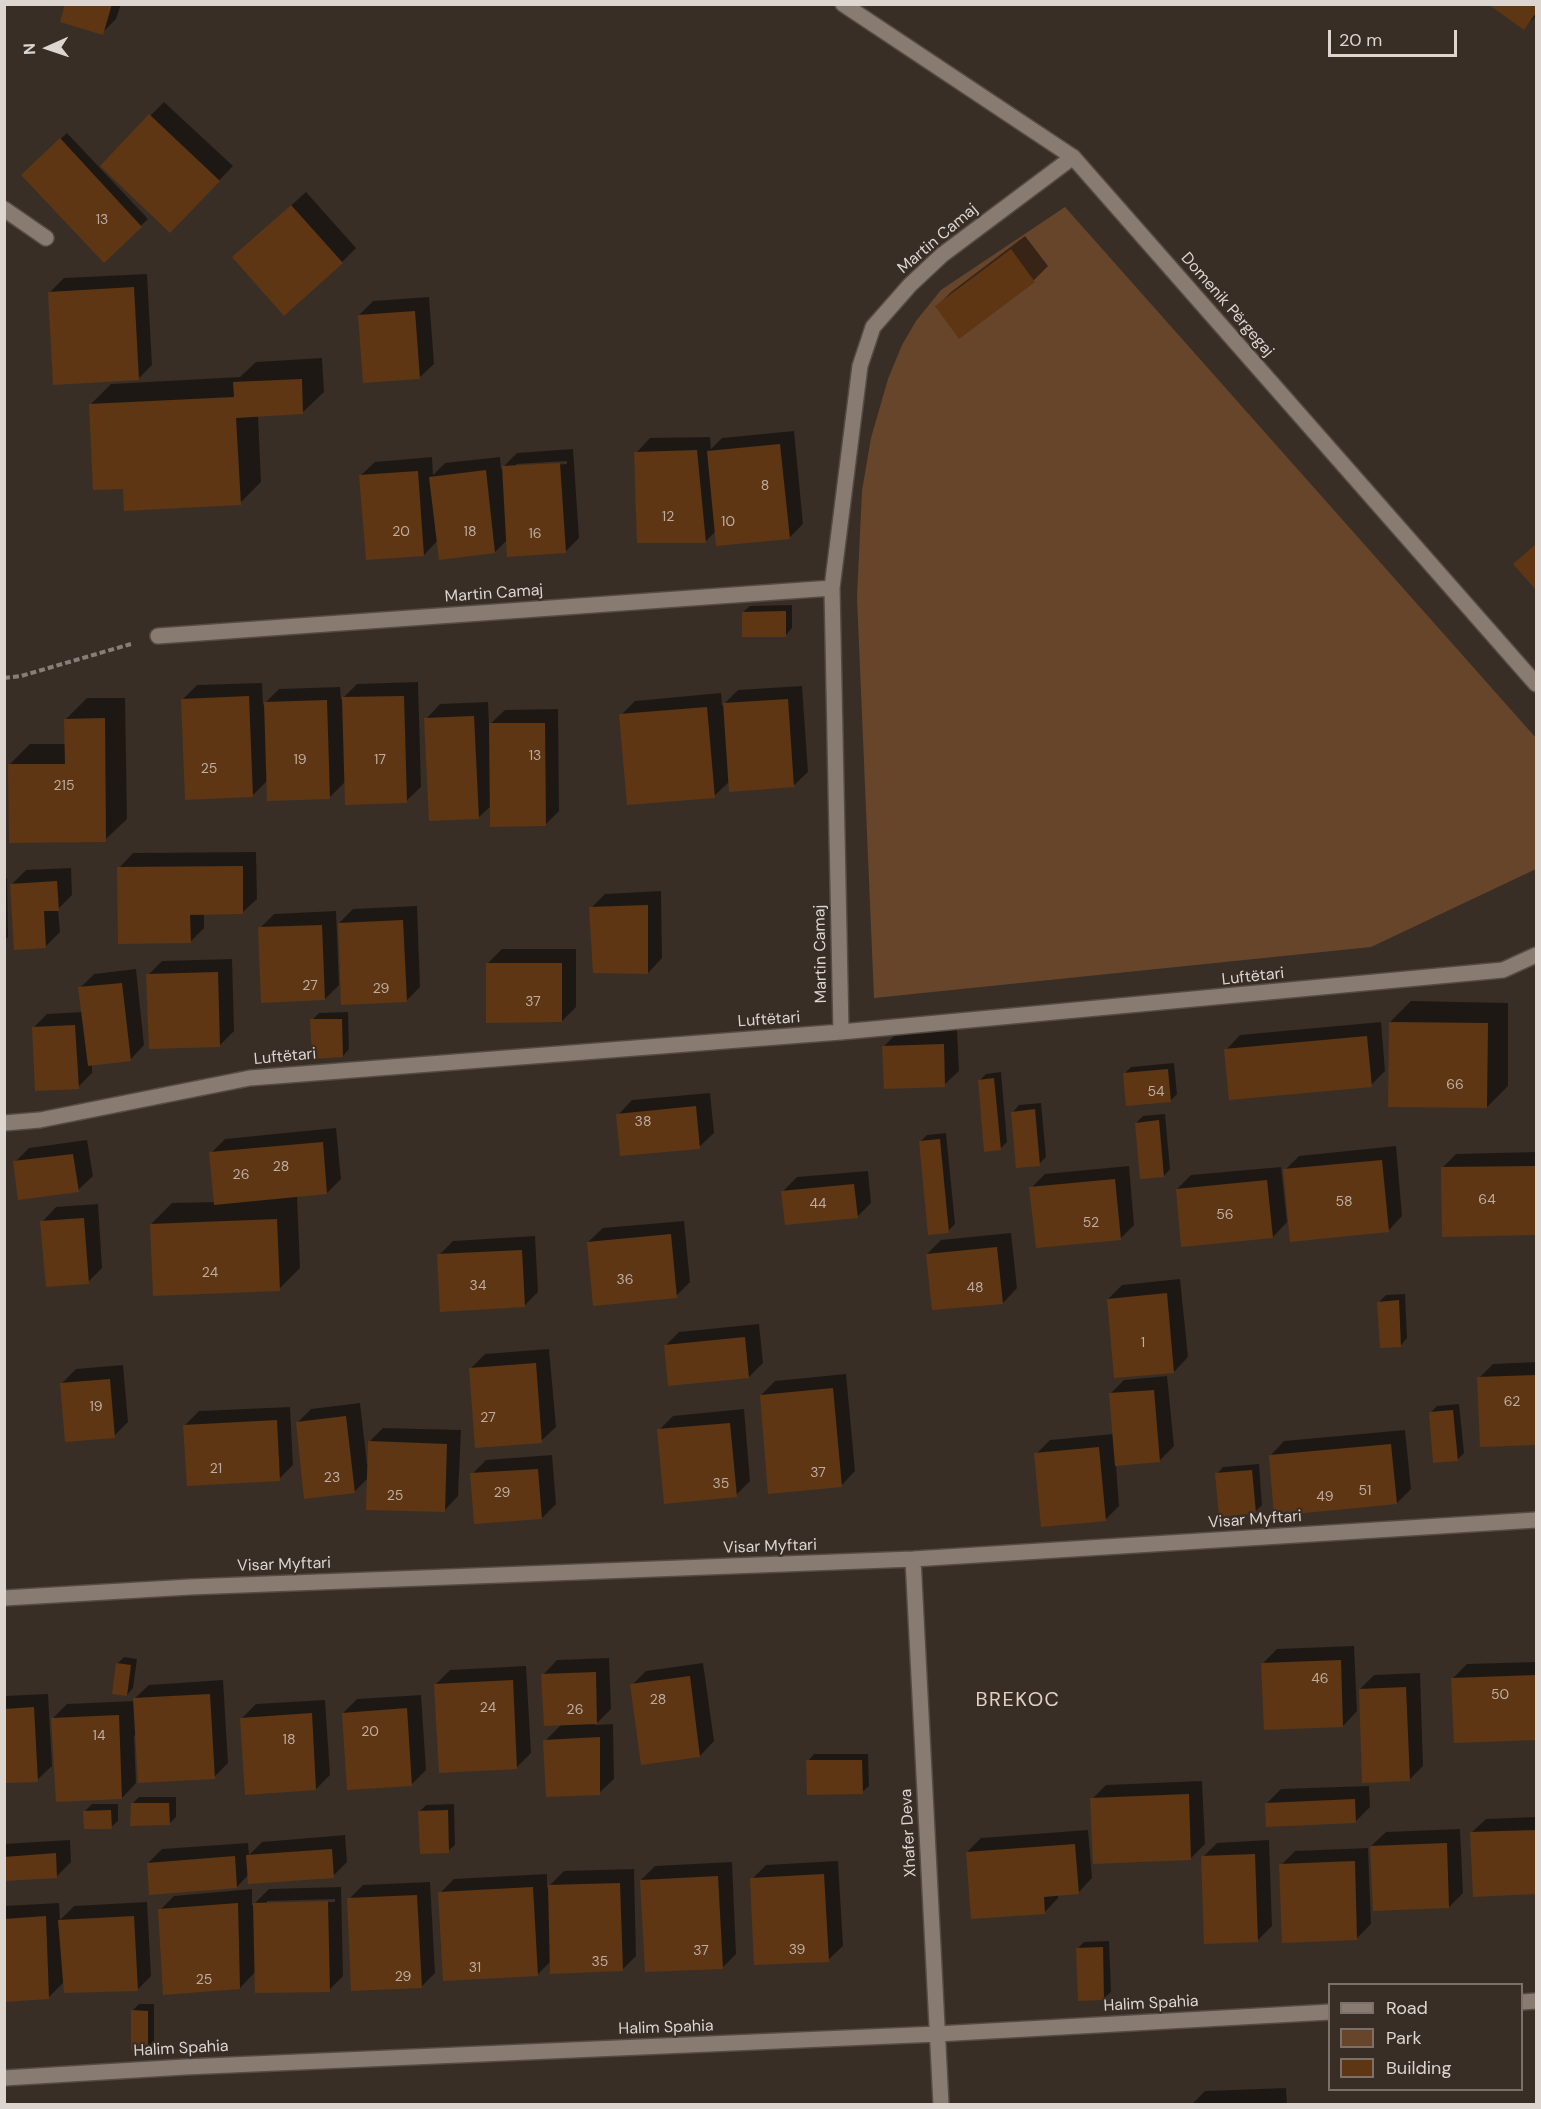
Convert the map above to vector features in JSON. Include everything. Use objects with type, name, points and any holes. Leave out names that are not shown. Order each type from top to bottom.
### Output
[{"type":"street","name":"Domenik Përgegaj","points":[[843,4],[1073,157],[1536,684]]},
{"type":"street","name":"Martin Camaj","points":[[841,1032],[832,588],[861,366],[873,327],[910,285],[942,255],[1073,157]]},
{"type":"street","points":[[4,209],[46,238]]},
{"type":"street","name":"Martin Camaj","points":[[158,636],[832,588]]},
{"type":"street","name":"Luftëtari","points":[[4,1123],[40,1120],[250,1078],[841,1032],[1503,970],[1536,956]]},
{"type":"street","name":"Visar Myftari","points":[[4,1598],[190,1587],[913,1559],[1536,1520]]},
{"type":"street","name":"Xhafer Deva","points":[[913,1559],[941,2104]]},
{"type":"street","name":"Halim Spahia","points":[[4,2078],[197,2066],[937,2034],[1328,2012]]},
{"type":"path","points":[[4,678],[21,676],[158,636]]},
{"type":"green space","points":[[1065,207],[1536,738],[1536,869],[1371,947],[874,998],[857,597],[862,491],[871,438],[888,379],[902,345],[916,321],[941,290]]},
{"type":"building","points":[[65,4],[112,4],[103,35],[60,22]]},
{"type":"building","points":[[1488,4],[1536,4],[1536,13],[1524,30]]},
{"type":"building","points":[[149,114],[220,181],[170,233],[100,166]]},
{"type":"building","points":[[60,138],[142,227],[104,263],[21,175]]},
{"type":"building","points":[[291,205],[343,263],[284,316],[232,257]]},
{"type":"building","points":[[1011,249],[1035,282],[959,339],[935,306]]},
{"type":"building","points":[[134,287],[139,380],[53,385],[48,292]]},
{"type":"building","points":[[415,311],[420,379],[363,383],[358,315]]},
{"type":"building","points":[[302,379],[303,414],[236,418],[241,505],[124,511],[123,489],[93,490],[89,404],[234,397],[233,382]]},
{"type":"building","points":[[780,444],[790,539],[716,546],[707,451]]},
{"type":"building","points":[[697,450],[706,543],[637,543],[634,452]]},
{"type":"building","points":[[560,463],[566,553],[507,557],[502,466]]},
{"type":"building","points":[[486,470],[495,553],[439,560],[429,477]]},
{"type":"building","points":[[418,471],[424,556],[366,560],[359,475]]},
{"type":"building","points":[[1536,544],[1536,590],[1513,564]]},
{"type":"building","points":[[786,611],[786,637],[742,637],[742,612]]},
{"type":"building","points":[[249,696],[253,797],[185,800],[181,699]]},
{"type":"building","points":[[404,696],[407,803],[345,805],[342,697]]},
{"type":"building","points":[[788,699],[794,787],[729,792],[723,703]]},
{"type":"building","points":[[327,700],[330,799],[267,801],[264,702]]},
{"type":"building","points":[[707,707],[715,798],[627,805],[619,714]]},
{"type":"building","points":[[474,716],[479,819],[429,821],[424,718]]},
{"type":"building","points":[[105,718],[106,842],[9,843],[8,764],[65,764],[64,719]]},
{"type":"building","points":[[489,723],[545,723],[546,826],[490,827]]},
{"type":"building","points":[[243,866],[243,914],[190,915],[191,943],[118,944],[117,867]]},
{"type":"building","points":[[57,881],[59,911],[44,911],[46,948],[14,950],[10,884]]},
{"type":"building","points":[[648,905],[648,974],[593,973],[589,907]]},
{"type":"building","points":[[403,920],[407,1002],[341,1005],[338,923]]},
{"type":"building","points":[[322,925],[325,1000],[261,1003],[258,927]]},
{"type":"building","points":[[486,963],[562,963],[562,1022],[486,1023]]},
{"type":"building","points":[[218,972],[220,1047],[149,1049],[146,974]]},
{"type":"building","points":[[122,983],[131,1061],[88,1066],[78,987]]},
{"type":"building","points":[[310,1019],[342,1019],[343,1057],[312,1059]]},
{"type":"building","points":[[1389,1022],[1488,1023],[1487,1108],[1388,1107]]},
{"type":"building","points":[[75,1025],[79,1089],[35,1091],[32,1027]]},
{"type":"building","points":[[1367,1036],[1372,1087],[1229,1100],[1224,1049]]},
{"type":"building","points":[[944,1044],[945,1087],[884,1089],[882,1046]]},
{"type":"building","points":[[1168,1069],[1171,1102],[1126,1106],[1123,1073]]},
{"type":"building","points":[[994,1078],[1001,1150],[984,1152],[978,1080]]},
{"type":"building","points":[[696,1106],[700,1149],[620,1156],[616,1114]]},
{"type":"building","points":[[1035,1109],[1040,1166],[1016,1168],[1011,1112]]},
{"type":"building","points":[[1159,1120],[1164,1177],[1140,1179],[1135,1123]]},
{"type":"building","points":[[940,1139],[949,1233],[928,1235],[919,1141]]},
{"type":"building","points":[[323,1142],[327,1194],[214,1205],[209,1152]]},
{"type":"building","points":[[73,1154],[79,1192],[18,1200],[13,1161]]},
{"type":"building","points":[[1382,1160],[1389,1232],[1290,1242],[1283,1169]]},
{"type":"building","points":[[1536,1166],[1536,1235],[1442,1237],[1441,1167]]},
{"type":"building","points":[[1115,1179],[1121,1240],[1036,1248],[1029,1187]]},
{"type":"building","points":[[1267,1180],[1273,1238],[1181,1247],[1176,1189]]},
{"type":"building","points":[[854,1184],[858,1218],[785,1225],[781,1191]]},
{"type":"building","points":[[84,1218],[89,1284],[46,1287],[40,1221]]},
{"type":"building","points":[[277,1219],[280,1291],[153,1296],[150,1224]]},
{"type":"building","points":[[671,1234],[677,1298],[593,1306],[587,1242]]},
{"type":"building","points":[[997,1247],[1003,1304],[932,1310],[926,1254]]},
{"type":"building","points":[[522,1250],[525,1307],[440,1312],[437,1254]]},
{"type":"building","points":[[1167,1293],[1174,1373],[1114,1378],[1107,1299]]},
{"type":"building","points":[[1399,1300],[1401,1347],[1380,1348],[1377,1302]]},
{"type":"building","points":[[745,1337],[749,1378],[668,1386],[664,1345]]},
{"type":"building","points":[[536,1363],[542,1443],[475,1448],[469,1368]]},
{"type":"building","points":[[1536,1375],[1536,1445],[1480,1447],[1477,1377]]},
{"type":"building","points":[[110,1379],[115,1438],[65,1442],[60,1383]]},
{"type":"building","points":[[833,1388],[842,1487],[768,1494],[760,1395]]},
{"type":"building","points":[[1154,1390],[1160,1462],[1115,1466],[1109,1393]]},
{"type":"building","points":[[1453,1410],[1458,1461],[1433,1463],[1429,1412]]},
{"type":"building","points":[[346,1416],[355,1493],[304,1499],[296,1422]]},
{"type":"building","points":[[277,1420],[280,1481],[187,1486],[183,1425]]},
{"type":"building","points":[[730,1423],[737,1497],[664,1504],[657,1429]]},
{"type":"building","points":[[368,1441],[447,1444],[445,1512],[366,1510]]},
{"type":"building","points":[[1391,1444],[1397,1504],[1274,1516],[1269,1455]]},
{"type":"building","points":[[1099,1447],[1106,1521],[1041,1527],[1034,1453]]},
{"type":"building","points":[[538,1469],[542,1519],[474,1524],[470,1473]]},
{"type":"building","points":[[1252,1470],[1256,1513],[1219,1517],[1215,1473]]},
{"type":"building","points":[[1341,1660],[1343,1727],[1264,1730],[1261,1663]]},
{"type":"building","points":[[116,1663],[131,1665],[127,1696],[112,1694]]},
{"type":"building","points":[[596,1672],[597,1724],[544,1726],[541,1674]]},
{"type":"building","points":[[1536,1675],[1536,1740],[1454,1743],[1451,1678]]},
{"type":"building","points":[[690,1676],[700,1757],[641,1765],[630,1684]]},
{"type":"building","points":[[513,1680],[517,1769],[439,1773],[434,1684]]},
{"type":"building","points":[[1406,1687],[1410,1781],[1362,1783],[1359,1689]]},
{"type":"building","points":[[210,1694],[215,1779],[138,1783],[133,1698]]},
{"type":"building","points":[[34,1707],[38,1782],[4,1783],[4,1709]]},
{"type":"building","points":[[407,1708],[412,1786],[347,1790],[342,1713]]},
{"type":"building","points":[[312,1713],[316,1790],[245,1795],[240,1718]]},
{"type":"building","points":[[119,1715],[122,1799],[56,1802],[51,1718]]},
{"type":"building","points":[[600,1737],[600,1795],[546,1797],[543,1740]]},
{"type":"building","points":[[806,1760],[862,1760],[863,1794],[807,1795]]},
{"type":"building","points":[[1189,1794],[1191,1860],[1093,1864],[1090,1798]]},
{"type":"building","points":[[1355,1799],[1356,1823],[1266,1827],[1265,1803]]},
{"type":"building","points":[[131,1803],[169,1803],[170,1825],[130,1826]]},
{"type":"building","points":[[111,1810],[112,1829],[84,1829],[83,1811]]},
{"type":"building","points":[[448,1810],[449,1853],[420,1854],[418,1811]]},
{"type":"building","points":[[1536,1830],[1536,1894],[1473,1897],[1470,1832]]},
{"type":"building","points":[[1447,1843],[1449,1908],[1373,1911],[1370,1846]]},
{"type":"building","points":[[1075,1844],[1079,1894],[1044,1897],[1045,1914],[971,1919],[966,1852]]},
{"type":"building","points":[[332,1849],[334,1878],[248,1884],[246,1855]]},
{"type":"building","points":[[56,1853],[57,1878],[4,1881],[4,1857]]},
{"type":"building","points":[[1255,1854],[1258,1942],[1204,1944],[1201,1856]]},
{"type":"building","points":[[235,1856],[237,1888],[149,1895],[147,1863]]},
{"type":"building","points":[[1355,1861],[1357,1940],[1282,1943],[1279,1864]]},
{"type":"building","points":[[824,1874],[829,1962],[754,1965],[750,1878]]},
{"type":"building","points":[[718,1876],[723,1969],[645,1972],[640,1880]]},
{"type":"building","points":[[620,1883],[623,1971],[550,1974],[548,1885]]},
{"type":"building","points":[[533,1887],[538,1976],[443,1981],[438,1892]]},
{"type":"building","points":[[417,1895],[422,1988],[351,1991],[347,1898]]},
{"type":"building","points":[[328,1901],[330,1992],[255,1993],[253,1903]]},
{"type":"building","points":[[238,1903],[240,1989],[163,1995],[158,1909]]},
{"type":"building","points":[[46,1916],[49,1999],[4,2002],[4,1919]]},
{"type":"building","points":[[134,1916],[138,1991],[64,1993],[58,1920]]},
{"type":"building","points":[[1103,1947],[1104,2000],[1078,2001],[1076,1948]]},
{"type":"building","points":[[131,2010],[148,2011],[148,2050],[131,2050]]},
{"type":"district","name":"BREKOC","points":[[1018,1701]]}]
